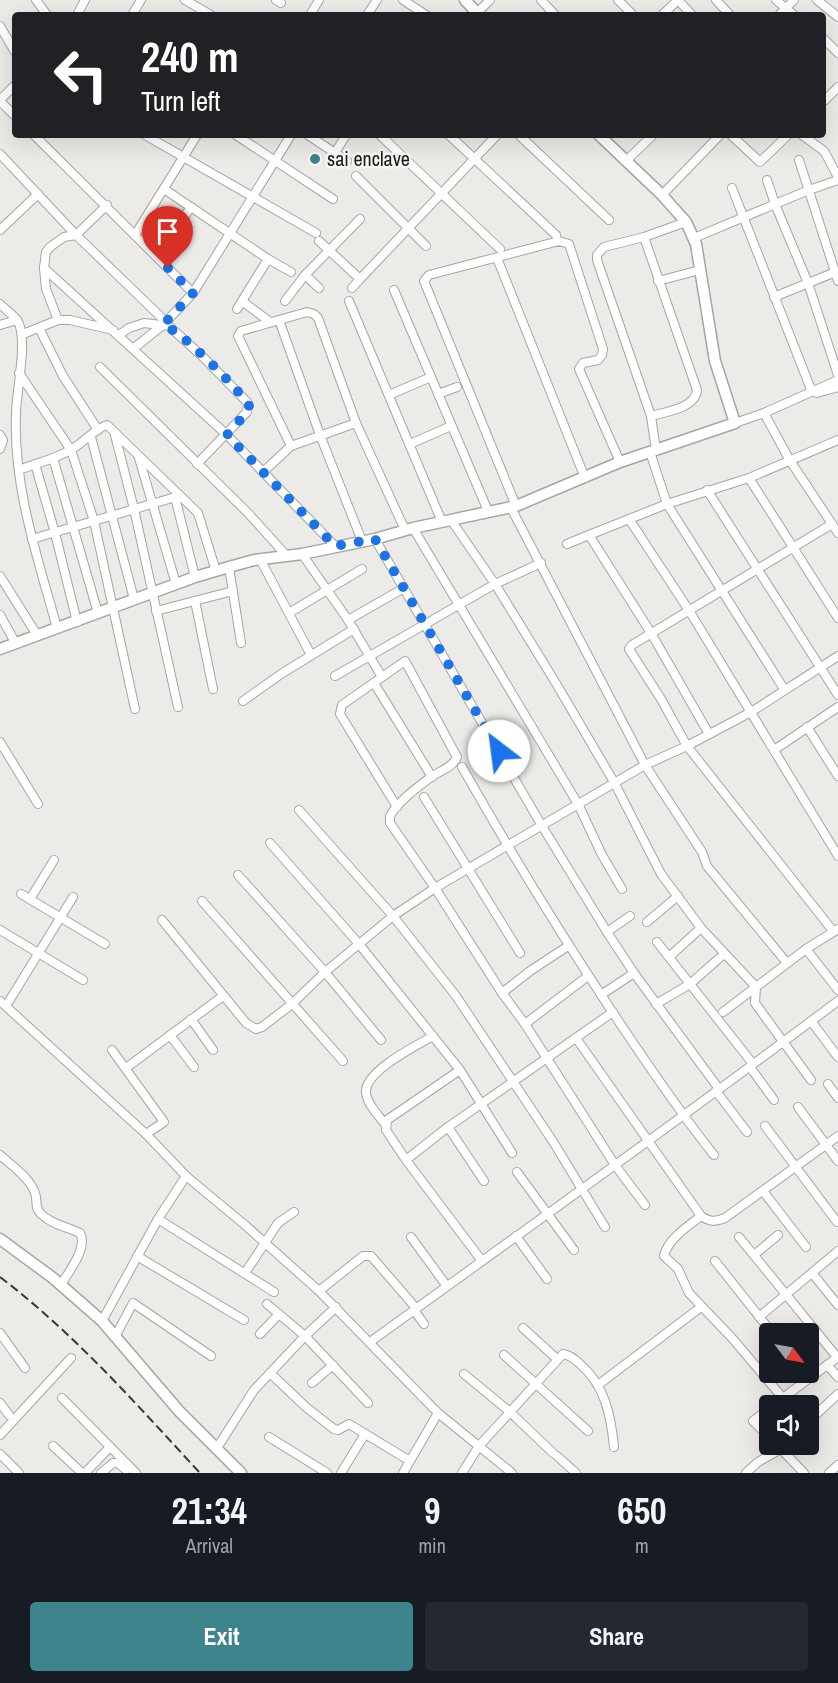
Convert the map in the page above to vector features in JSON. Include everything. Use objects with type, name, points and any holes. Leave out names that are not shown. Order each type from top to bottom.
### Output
[{"type":"street","points":[[185,0],[207,12]]},
{"type":"street","points":[[403,0],[418,12]]},
{"type":"street","points":[[465,0],[476,12]]},
{"type":"street","points":[[480,12],[490,0]]},
{"type":"street","points":[[541,0],[552,12]]},
{"type":"street","points":[[618,0],[630,12]]},
{"type":"street","points":[[665,12],[678,0],[689,12]]},
{"type":"street","points":[[716,0],[727,12]]},
{"type":"street","points":[[776,0],[791,12]]},
{"type":"street","points":[[782,12],[794,0]]},
{"type":"street","points":[[817,0],[838,17]]},
{"type":"street","points":[[0,26],[12,47]]},
{"type":"street","points":[[826,41],[838,53]]},
{"type":"street","points":[[826,99],[838,87]]},
{"type":"street","points":[[12,88],[0,100],[12,113]]},
{"type":"street","points":[[37,138],[193,293]]},
{"type":"street","points":[[150,138],[253,196],[317,237],[360,279]]},
{"type":"street","points":[[135,235],[195,138]]},
{"type":"street","points":[[240,138],[333,198]]},
{"type":"street","points":[[134,348],[164,323],[193,293],[289,138]]},
{"type":"street","points":[[312,138],[347,161]]},
{"type":"street","points":[[335,153],[344,138]]},
{"type":"street","points":[[383,138],[500,249]]},
{"type":"street","points":[[452,138],[556,235]]},
{"type":"street","points":[[352,288],[494,138]]},
{"type":"street","points":[[522,138],[609,220]]},
{"type":"street","points":[[602,138],[662,195],[686,222],[694,238],[715,361],[735,423]]},
{"type":"street","points":[[626,161],[650,138]]},
{"type":"street","points":[[662,195],[717,138]]},
{"type":"street","points":[[734,138],[760,162],[785,138]]},
{"type":"street","points":[[694,238],[838,179],[824,151],[806,138]]},
{"type":"street","points":[[0,154],[3,164],[38,194],[164,323],[174,330],[248,403],[247,412],[197,464]]},
{"type":"street","points":[[774,297],[808,283],[837,275],[799,159]]},
{"type":"street","points":[[356,176],[426,246]]},
{"type":"street","points":[[767,180],[808,283],[838,375]]},
{"type":"street","points":[[732,188],[812,392]]},
{"type":"street","points":[[164,189],[291,272]]},
{"type":"street","points":[[0,230],[38,194]]},
{"type":"street","points":[[58,320],[46,289],[44,268],[46,252],[64,237],[76,235],[107,205]]},
{"type":"street","points":[[166,243],[191,207]]},
{"type":"street","points":[[285,301],[305,275],[360,219]]},
{"type":"street","points":[[686,222],[644,237],[604,247],[597,255],[651,416],[653,451],[667,504],[784,689]]},
{"type":"street","points":[[644,237],[696,386],[697,395],[691,403],[651,416]]},
{"type":"street","points":[[620,462],[579,369],[583,363],[598,360],[603,349],[569,244],[559,241],[429,275],[424,280],[513,506],[540,563],[645,765],[702,852],[707,866],[788,963]]},
{"type":"street","points":[[497,258],[585,478]]},
{"type":"street","points":[[237,309],[268,259]]},
{"type":"street","points":[[44,268],[227,435],[335,546]]},
{"type":"street","points":[[658,280],[700,270]]},
{"type":"street","points":[[305,275],[319,288]]},
{"type":"street","points":[[394,290],[488,511]]},
{"type":"street","points":[[242,301],[274,321],[362,541]]},
{"type":"street","points":[[349,301],[410,444],[447,521],[495,584],[614,782],[661,874],[701,928],[756,987],[755,1003],[811,1080]]},
{"type":"street","points":[[0,304],[17,320],[23,334],[15,413],[19,470],[32,539],[57,628]]},
{"type":"street","points":[[291,446],[238,336],[243,329],[307,312],[318,318],[356,423],[409,529],[460,605],[578,804],[602,855],[622,889]]},
{"type":"street","points":[[0,325],[17,320]]},
{"type":"street","points":[[23,334],[58,320],[70,320],[117,333],[144,323],[164,323]]},
{"type":"street","points":[[39,328],[63,376],[98,430]]},
{"type":"street","points":[[100,367],[248,513],[285,554]]},
{"type":"street","points":[[19,373],[71,450],[94,521],[135,709]]},
{"type":"street","points":[[389,394],[431,377]]},
{"type":"street","points":[[0,649],[195,577],[229,567],[285,554],[302,554],[375,539],[409,529],[513,506],[620,462],[764,413],[838,380]]},
{"type":"street","points":[[438,394],[457,387]]},
{"type":"street","points":[[812,392],[818,393],[838,387]]},
{"type":"street","points":[[764,413],[789,459],[838,533]]},
{"type":"street","points":[[264,472],[291,446],[356,423]]},
{"type":"street","points":[[19,470],[71,450],[107,425],[201,517],[216,571]]},
{"type":"street","points":[[410,444],[451,426]]},
{"type":"street","points":[[114,434],[134,508],[178,707]]},
{"type":"street","points":[[0,435],[3,440],[0,449]]},
{"type":"street","points":[[91,437],[134,600]]},
{"type":"street","points":[[567,544],[667,504],[749,478],[838,440]]},
{"type":"street","points":[[139,456],[176,584]]},
{"type":"street","points":[[53,458],[98,613]]},
{"type":"street","points":[[35,464],[56,533],[77,622]]},
{"type":"street","points":[[749,478],[838,618]]},
{"type":"street","points":[[707,490],[838,695]]},
{"type":"street","points":[[32,539],[177,496]]},
{"type":"street","points":[[177,496],[195,577]]},
{"type":"street","points":[[629,519],[690,612],[838,856]]},
{"type":"street","points":[[723,1012],[806,949],[835,930],[687,746],[661,699],[630,651],[632,645],[651,633],[690,612],[832,524]]},
{"type":"street","points":[[589,535],[651,633],[710,734]]},
{"type":"street","points":[[375,539],[542,826],[607,932],[747,1132]]},
{"type":"street","points":[[302,554],[354,629],[382,677]]},
{"type":"street","points":[[260,559],[311,656]]},
{"type":"street","points":[[335,676],[495,584],[540,563]]},
{"type":"street","points":[[229,567],[241,643]]},
{"type":"street","points":[[289,613],[362,569]]},
{"type":"street","points":[[0,576],[37,635]]},
{"type":"street","points":[[348,620],[404,588]]},
{"type":"street","points":[[156,611],[233,591]]},
{"type":"street","points":[[195,601],[213,689]]},
{"type":"street","points":[[0,615],[16,644]]},
{"type":"street","points":[[243,701],[281,674],[354,629]]},
{"type":"street","points":[[162,920],[246,1023],[256,1029],[262,1027],[292,1004],[393,916],[435,888],[614,782],[751,712],[784,689],[838,657]]},
{"type":"street","points":[[397,807],[340,714],[342,705],[402,662],[408,663],[456,755],[454,763],[432,777],[397,807],[390,816],[390,823],[547,1057],[615,1165],[645,1205]]},
{"type":"street","points":[[374,683],[432,777]]},
{"type":"street","points":[[774,750],[838,707]]},
{"type":"street","points":[[807,727],[838,776]]},
{"type":"street","points":[[0,742],[38,804]]},
{"type":"street","points":[[462,767],[507,847],[568,946],[682,1116],[714,1155]]},
{"type":"street","points":[[424,797],[520,953]]},
{"type":"street","points":[[299,810],[393,916],[456,996],[552,1140],[605,1227]]},
{"type":"street","points":[[270,843],[360,944],[460,1070],[512,1153]]},
{"type":"street","points":[[30,899],[54,861]]},
{"type":"street","points":[[238,875],[326,972],[381,1040]]},
{"type":"street","points":[[21,894],[105,944]]},
{"type":"street","points":[[647,922],[678,896]]},
{"type":"street","points":[[73,897],[39,954],[3,1004],[146,1134],[186,1176],[319,1291],[438,1413],[512,1473]]},
{"type":"street","points":[[202,901],[343,1061]]},
{"type":"street","points":[[607,932],[630,916]]},
{"type":"street","points":[[669,957],[701,928]]},
{"type":"street","points":[[0,930],[83,980]]},
{"type":"street","points":[[657,942],[774,1100]]},
{"type":"street","points":[[502,993],[568,946]]},
{"type":"street","points":[[806,949],[838,990]]},
{"type":"street","points":[[656,1004],[690,984],[724,954]]},
{"type":"street","points":[[601,995],[634,973]]},
{"type":"street","points":[[525,1024],[588,976]]},
{"type":"street","points":[[126,1068],[223,996]]},
{"type":"street","points":[[370,1342],[838,1001]]},
{"type":"street","points":[[406,1160],[448,1127],[613,1012]]},
{"type":"street","points":[[191,1019],[213,1050]]},
{"type":"street","points":[[811,1021],[838,1057]]},
{"type":"street","points":[[170,1035],[194,1067]]},
{"type":"street","points":[[386,1124],[367,1098],[366,1089],[369,1080],[377,1072],[433,1036]]},
{"type":"street","points":[[576,1038],[701,1216],[715,1222],[725,1218],[838,1136]]},
{"type":"street","points":[[112,1050],[164,1122],[146,1134]]},
{"type":"street","points":[[460,1070],[390,1116],[386,1130],[482,1261]]},
{"type":"street","points":[[828,1084],[838,1098]]},
{"type":"street","points":[[798,1107],[838,1161]]},
{"type":"street","points":[[765,1126],[837,1222]]},
{"type":"street","points":[[448,1127],[484,1180]]},
{"type":"street","points":[[0,1155],[30,1185],[35,1193],[36,1208],[42,1216],[82,1236],[82,1245],[61,1285]]},
{"type":"street","points":[[517,1172],[574,1250]]},
{"type":"street","points":[[102,1322],[158,1219],[186,1176]]},
{"type":"street","points":[[763,1191],[806,1247]]},
{"type":"street","points":[[245,1273],[278,1223],[294,1212]]},
{"type":"street","points":[[701,1216],[687,1226],[664,1253],[666,1258],[678,1269],[685,1288],[732,1338],[780,1395]]},
{"type":"street","points":[[158,1219],[274,1292]]},
{"type":"street","points":[[754,1255],[778,1235]]},
{"type":"street","points":[[516,1236],[547,1280]]},
{"type":"street","points":[[411,1237],[446,1285]]},
{"type":"street","points":[[739,1237],[838,1357],[819,1369]]},
{"type":"street","points":[[0,1239],[61,1285],[102,1322],[179,1411],[241,1473]]},
{"type":"street","points":[[759,1317],[838,1252]]},
{"type":"street","points":[[137,1256],[244,1320]]},
{"type":"street","points":[[319,1291],[363,1256],[370,1256],[415,1309],[424,1324]]},
{"type":"street","points":[[714,1261],[764,1323]]},
{"type":"street","points":[[812,1273],[838,1305]]},
{"type":"street","points":[[115,1337],[133,1303],[211,1356]]},
{"type":"street","points":[[267,1304],[305,1336],[368,1403]]},
{"type":"street","points":[[217,1448],[248,1398],[305,1336],[336,1307]]},
{"type":"street","points":[[598,1386],[701,1307]]},
{"type":"street","points":[[260,1334],[279,1314]]},
{"type":"street","points":[[523,1328],[557,1359]]},
{"type":"street","points":[[0,1333],[25,1368]]},
{"type":"street","points":[[462,1473],[479,1446],[564,1354],[582,1365],[598,1386],[606,1401],[614,1447]]},
{"type":"street","points":[[504,1356],[588,1431]]},
{"type":"street","points":[[0,1435],[71,1358]]},
{"type":"street","points":[[312,1383],[333,1365]]},
{"type":"street","points":[[827,1365],[838,1377]]},
{"type":"street","points":[[271,1374],[334,1429],[338,1430],[349,1424],[410,1461]]},
{"type":"street","points":[[464,1374],[510,1412],[576,1473]]},
{"type":"street","points":[[784,1395],[798,1383]]},
{"type":"street","points":[[819,1412],[838,1394]]},
{"type":"street","points":[[62,1398],[136,1473]]},
{"type":"street","points":[[0,1403],[9,1414]]},
{"type":"street","points":[[403,1473],[438,1413]]},
{"type":"street","points":[[759,1416],[753,1421],[759,1427]]},
{"type":"street","points":[[341,1473],[365,1434]]},
{"type":"street","points":[[269,1437],[327,1473]]},
{"type":"street","points":[[52,1446],[83,1473],[110,1447]]},
{"type":"street","points":[[0,1454],[19,1473]]},
{"type":"street","points":[[746,1473],[768,1455]]},
{"type":"street","points":[[789,1455],[804,1473]]},
{"type":"street","points":[[101,1473],[113,1463],[118,1463],[129,1473]]},
{"type":"street","points":[[829,1473],[838,1465]]},
{"type":"railway","points":[[0,1277],[80,1346],[200,1473]]},
{"type":"place","name":"sai enclave","points":[[315,159]]},
{"type":"route","points":[[168,268],[193,293],[163,325],[174,330],[248,403],[249,409],[227,435],[335,546],[375,539],[499,751]]}]
